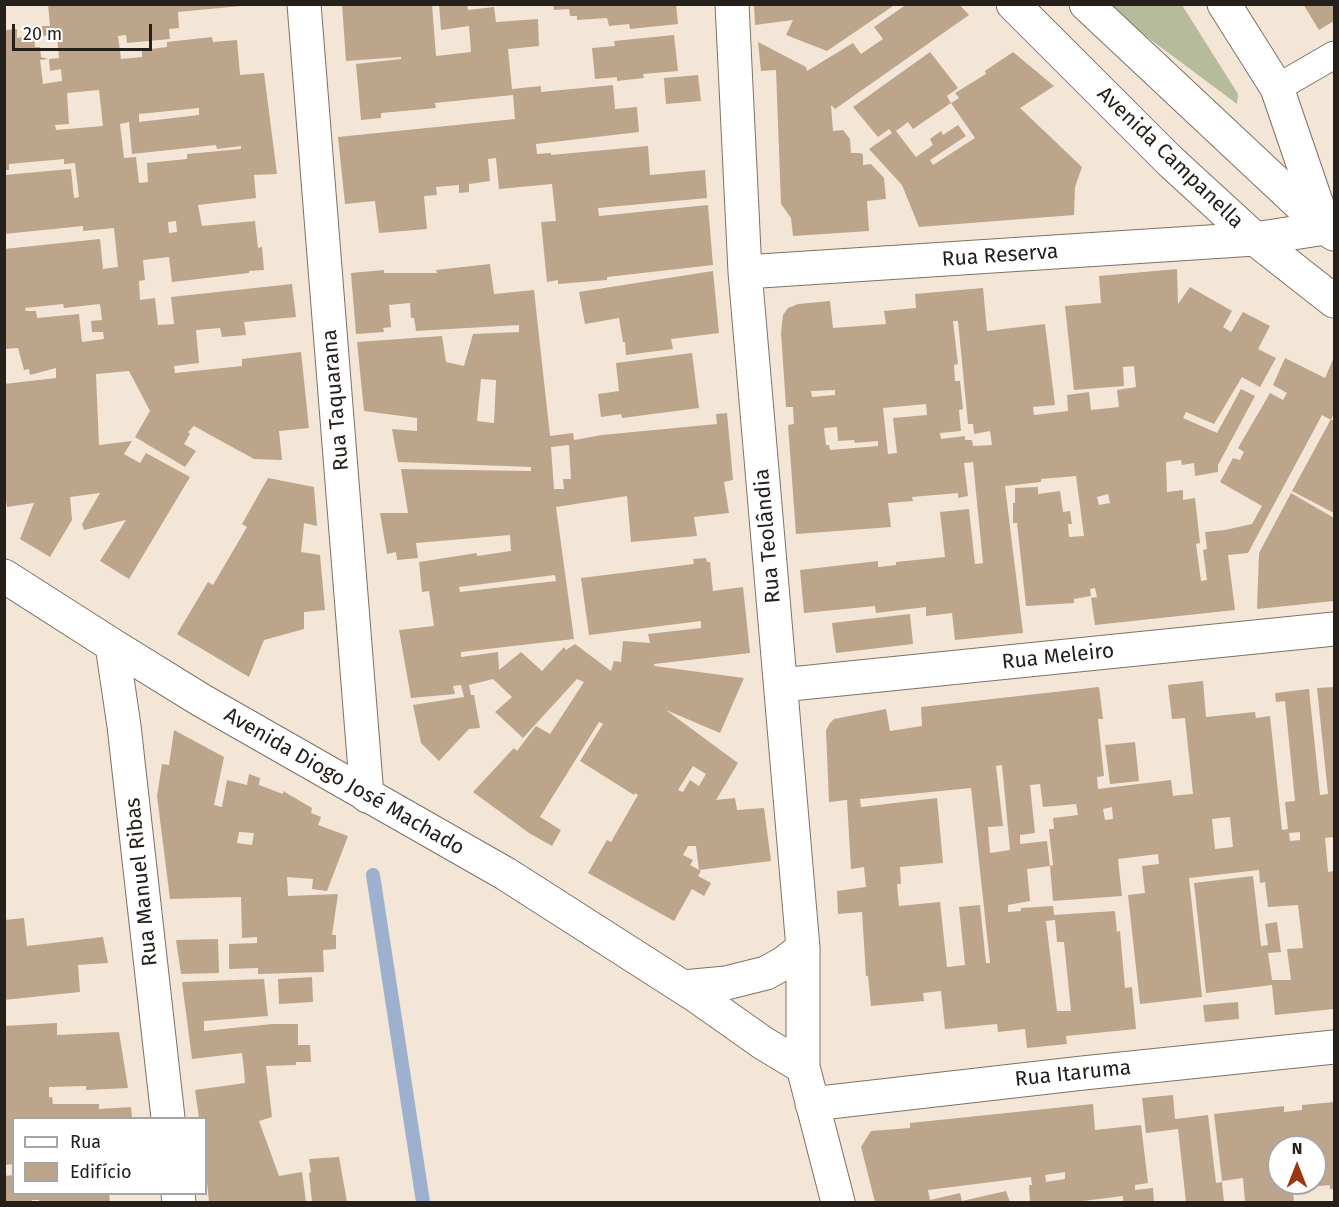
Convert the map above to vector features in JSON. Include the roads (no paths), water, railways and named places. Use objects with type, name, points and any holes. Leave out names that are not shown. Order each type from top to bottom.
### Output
[{"type":"street","name":"Rua Taquarana","points":[[304,4],[367,796]]},
{"type":"street","name":"Rua Teolândia","points":[[732,4],[745,272],[803,948],[803,1067]]},
{"type":"street","name":"Avenida Campanella","points":[[1013,4],[1170,161],[1255,239],[1335,301]]},
{"type":"street","points":[[1086,4],[1330,231]]},
{"type":"street","points":[[1224,4],[1277,88],[1330,231]]},
{"type":"street","name":"Rua Reserva","points":[[745,272],[1255,239],[1330,231]]},
{"type":"street","name":"Avenida Diogo José Machado","points":[[4,576],[201,700],[506,874],[803,1067]]},
{"type":"street","name":"Rua Meleiro","points":[[781,685],[1335,629]]},
{"type":"street","name":"Rua Manuel Ribas","points":[[112,645],[130,777],[168,1117]]},
{"type":"street","points":[[683,987],[726,983],[766,974],[803,948]]},
{"type":"street","name":"Rua Itaruma","points":[[812,1104],[1083,1072],[1335,1047]]},
{"type":"street","points":[[803,1067],[838,1203]]},
{"type":"lane","points":[[1277,88],[1335,55]]},
{"type":"waterway","points":[[373,875],[423,1202]]}]
